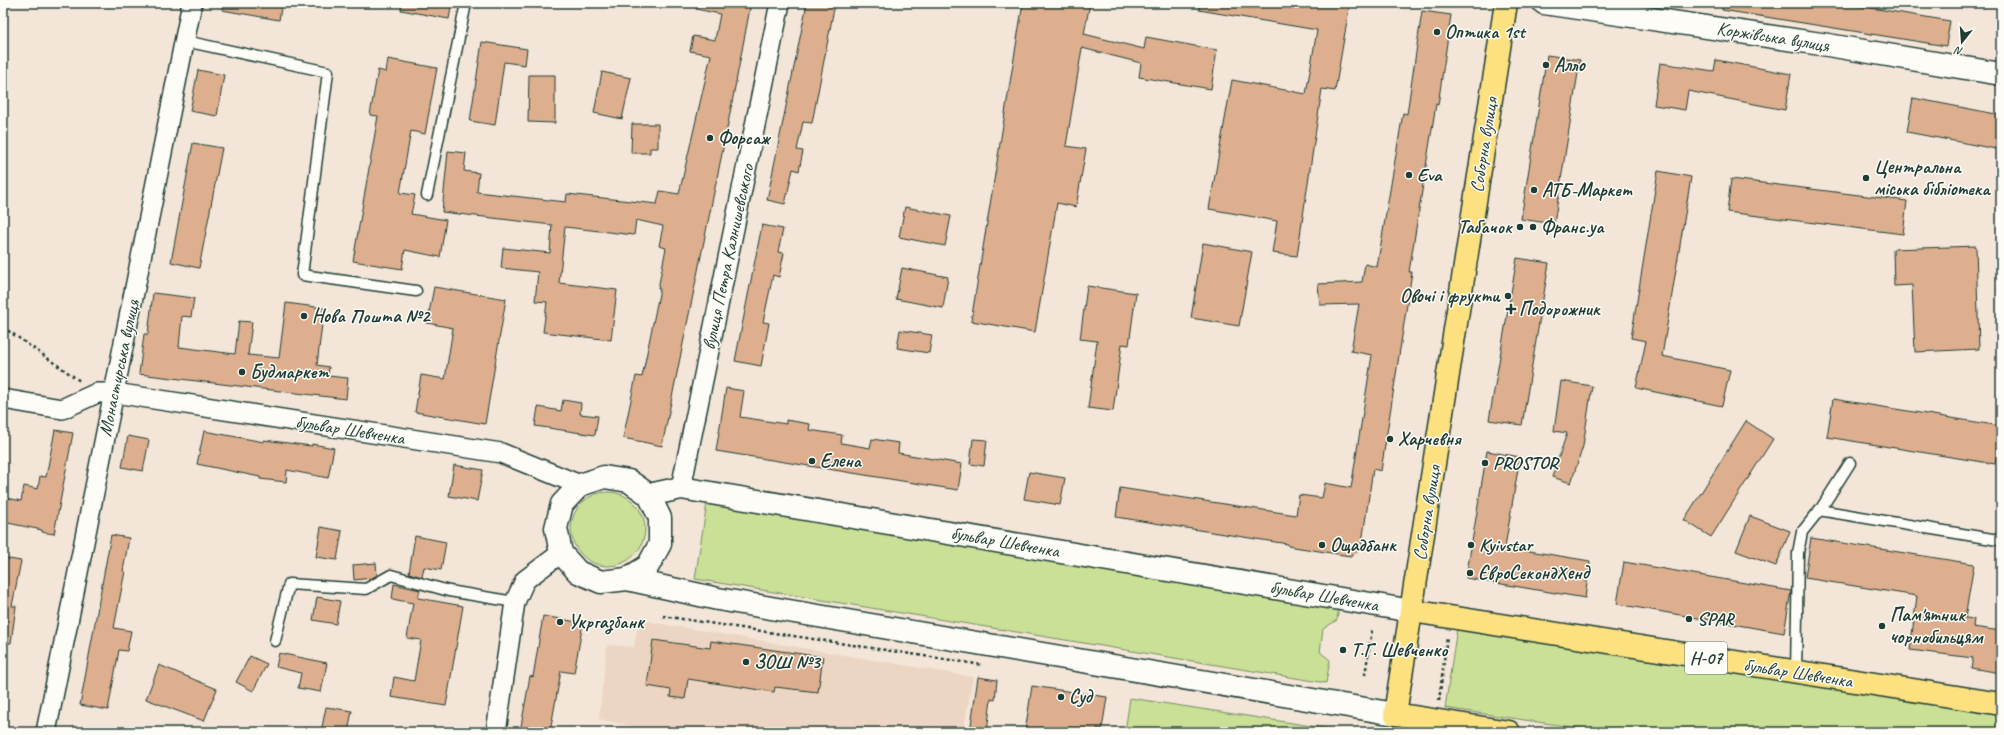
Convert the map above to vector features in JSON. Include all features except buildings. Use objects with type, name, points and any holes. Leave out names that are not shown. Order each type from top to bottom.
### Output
[{"type":"main road","name":"Соборна вулиця","points":[[1394,714],[1412,611],[1506,3]]},
{"type":"main road","name":"Коржівська вулиця","points":[[1544,3],[2001,74]]},
{"type":"main road","points":[[626,579],[648,566],[660,544],[660,518],[649,495],[629,480],[604,477],[580,485],[562,504],[556,528],[561,553],[578,572],[601,582],[626,579],[718,599],[1394,714],[1509,732]]},
{"type":"main road","name":"бульвар Шевченка","points":[[649,495],[681,488],[1412,611],[1796,673],[2001,704]]},
{"type":"street","name":"Монастирська вулиця","points":[[46,732],[98,469],[106,393],[185,41],[192,3]]},
{"type":"street","name":"вулиця Петра Калнишевського","points":[[681,488],[780,3]]},
{"type":"street","points":[[3,399],[62,409],[106,393]]},
{"type":"street","name":"бульвар Шевченка","points":[[106,393],[501,453],[580,485]]},
{"type":"street","points":[[496,732],[515,602],[525,580],[561,553]]},
{"type":"lane","points":[[427,195],[466,3]]},
{"type":"lane","points":[[185,41],[328,72],[302,275],[416,291]]},
{"type":"lane","points":[[1796,673],[1798,553],[1802,532],[1820,510],[1850,463]]},
{"type":"lane","points":[[1820,510],[1998,540]]},
{"type":"lane","points":[[275,641],[289,584],[366,589],[391,575],[449,592],[515,602]]},
{"type":"path","points":[[3,327],[106,393]]},
{"type":"path","points":[[663,616],[986,666]]},
{"type":"path","points":[[1365,675],[1372,630]]},
{"type":"path","points":[[1439,701],[1448,630]]},
{"type":"shaded area","name":"ЗОШ №3","points":[[639,620],[973,677],[963,732],[658,732],[599,719],[607,645],[634,647]]},
{"type":"green space","points":[[608,492],[629,498],[639,508],[645,529],[639,550],[629,560],[608,566],[587,560],[577,550],[571,529],[577,508],[587,498]]},
{"type":"green space","points":[[707,503],[1339,607],[1337,620],[1323,629],[1320,652],[1330,660],[1326,683],[695,579]]},
{"type":"green space","points":[[1457,628],[2001,710],[2001,732],[1604,732],[1445,708]]},
{"type":"green space","points":[[1130,698],[1344,731],[1344,732],[1125,732]]},
{"type":"place","name":"Оптика 1st","points":[[1437,32]]},
{"type":"place","name":"Алло","points":[[1546,65]]},
{"type":"place","name":"Форсаж","points":[[710,138]]},
{"type":"place","name":"Eva","points":[[1409,175]]},
{"type":"place","name":"Центральна міська бібліотека","points":[[1866,178]]},
{"type":"place","name":"АТБ-Маркет","points":[[1534,190]]},
{"type":"place","name":"Табачок","points":[[1520,227]]},
{"type":"place","name":"Франс.уа","points":[[1533,227]]},
{"type":"place","name":"Овочі і фрукти","points":[[1508,296]]},
{"type":"place","name":"Подорожник","points":[[1511,309]]},
{"type":"place","name":"Нова Пошта №2","points":[[304,316]]},
{"type":"place","name":"Будмаркет","points":[[242,372]]},
{"type":"place","name":"Харчевня","points":[[1390,439]]},
{"type":"place","name":"Елена","points":[[812,461]]},
{"type":"place","name":"PROSTOR","points":[[1485,463]]},
{"type":"place","name":"Ощадбанк","points":[[1322,545]]},
{"type":"place","name":"Kyivstar","points":[[1471,545]]},
{"type":"place","name":"ЄвроСекондХенд","points":[[1470,573]]},
{"type":"place","name":"SPAR","points":[[1689,619]]},
{"type":"place","name":"Укргазбанк","points":[[560,622]]},
{"type":"place","name":"Пам'ятник чорнобильцям","points":[[1882,626]]},
{"type":"place","name":"Т.Г. Шевченко","points":[[1343,650]]},
{"type":"place","name":"ЗОШ №3","points":[[746,662]]},
{"type":"place","name":"Суд","points":[[1061,697]]}]
